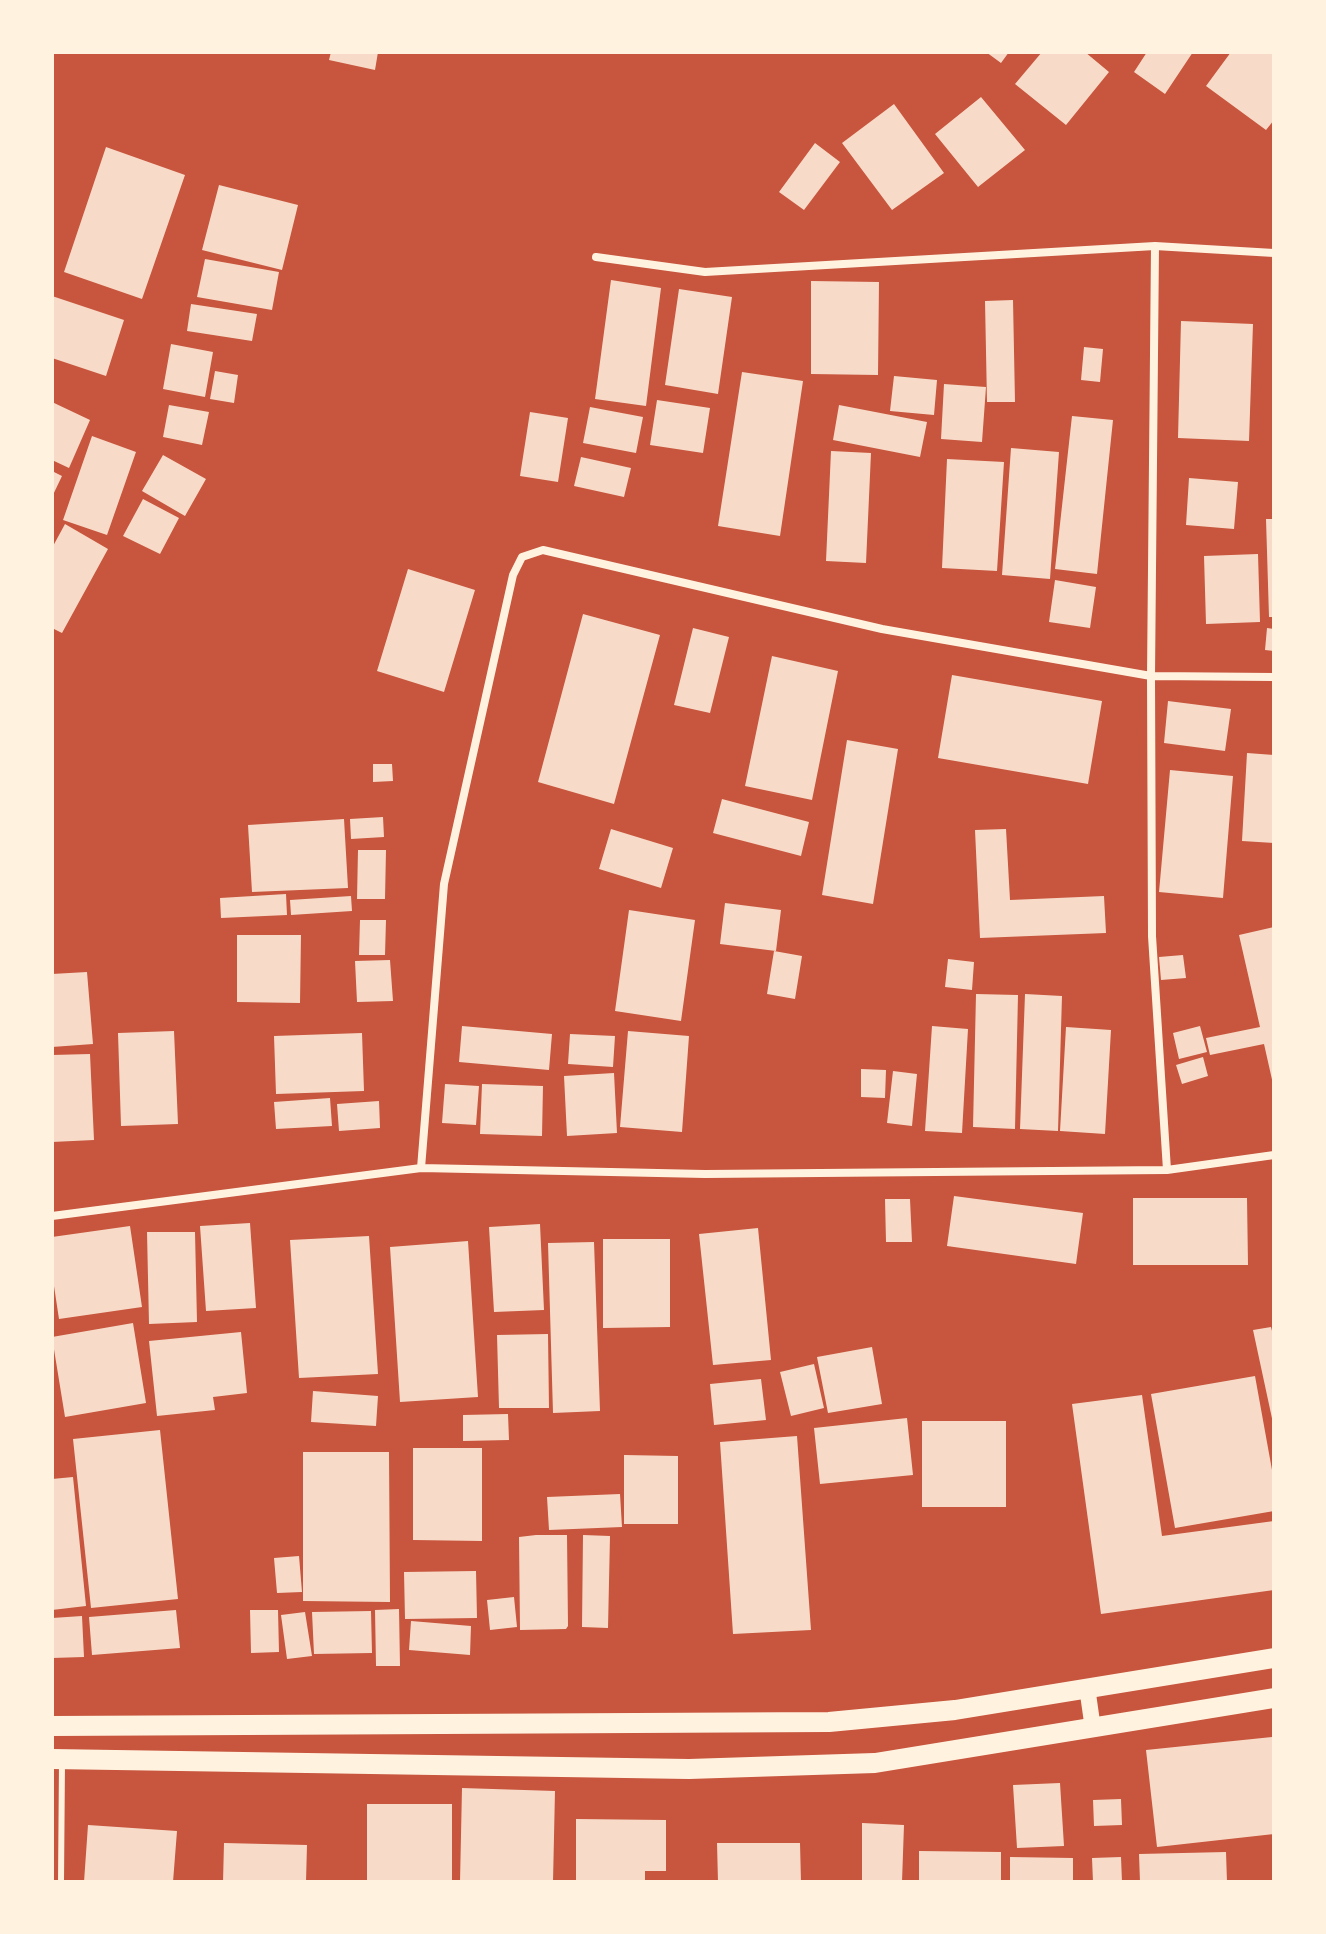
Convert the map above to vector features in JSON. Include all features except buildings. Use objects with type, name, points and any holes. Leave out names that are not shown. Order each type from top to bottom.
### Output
[{"type":"main road","points":[[52,1726],[829,1722],[955,1710],[1274,1658]]},
{"type":"main road","points":[[1087,1687],[1093,1729]]},
{"type":"main road","points":[[57,1759],[704,1769],[875,1763],[1274,1698]]},
{"type":"street","points":[[596,257],[705,272],[1155,246],[1274,253]]},
{"type":"street","points":[[1155,246],[1152,936],[1167,1170]]},
{"type":"street","points":[[421,1168],[444,884],[513,575],[522,557],[543,550],[882,629],[1151,676],[1274,677]]},
{"type":"street","points":[[52,1216],[421,1168],[705,1174],[1167,1170],[1274,1155]]},
{"type":"lane","points":[[57,1759],[63,1814],[61,1882]]},
{"type":"lane","points":[[52,1814],[63,1814]]}]
